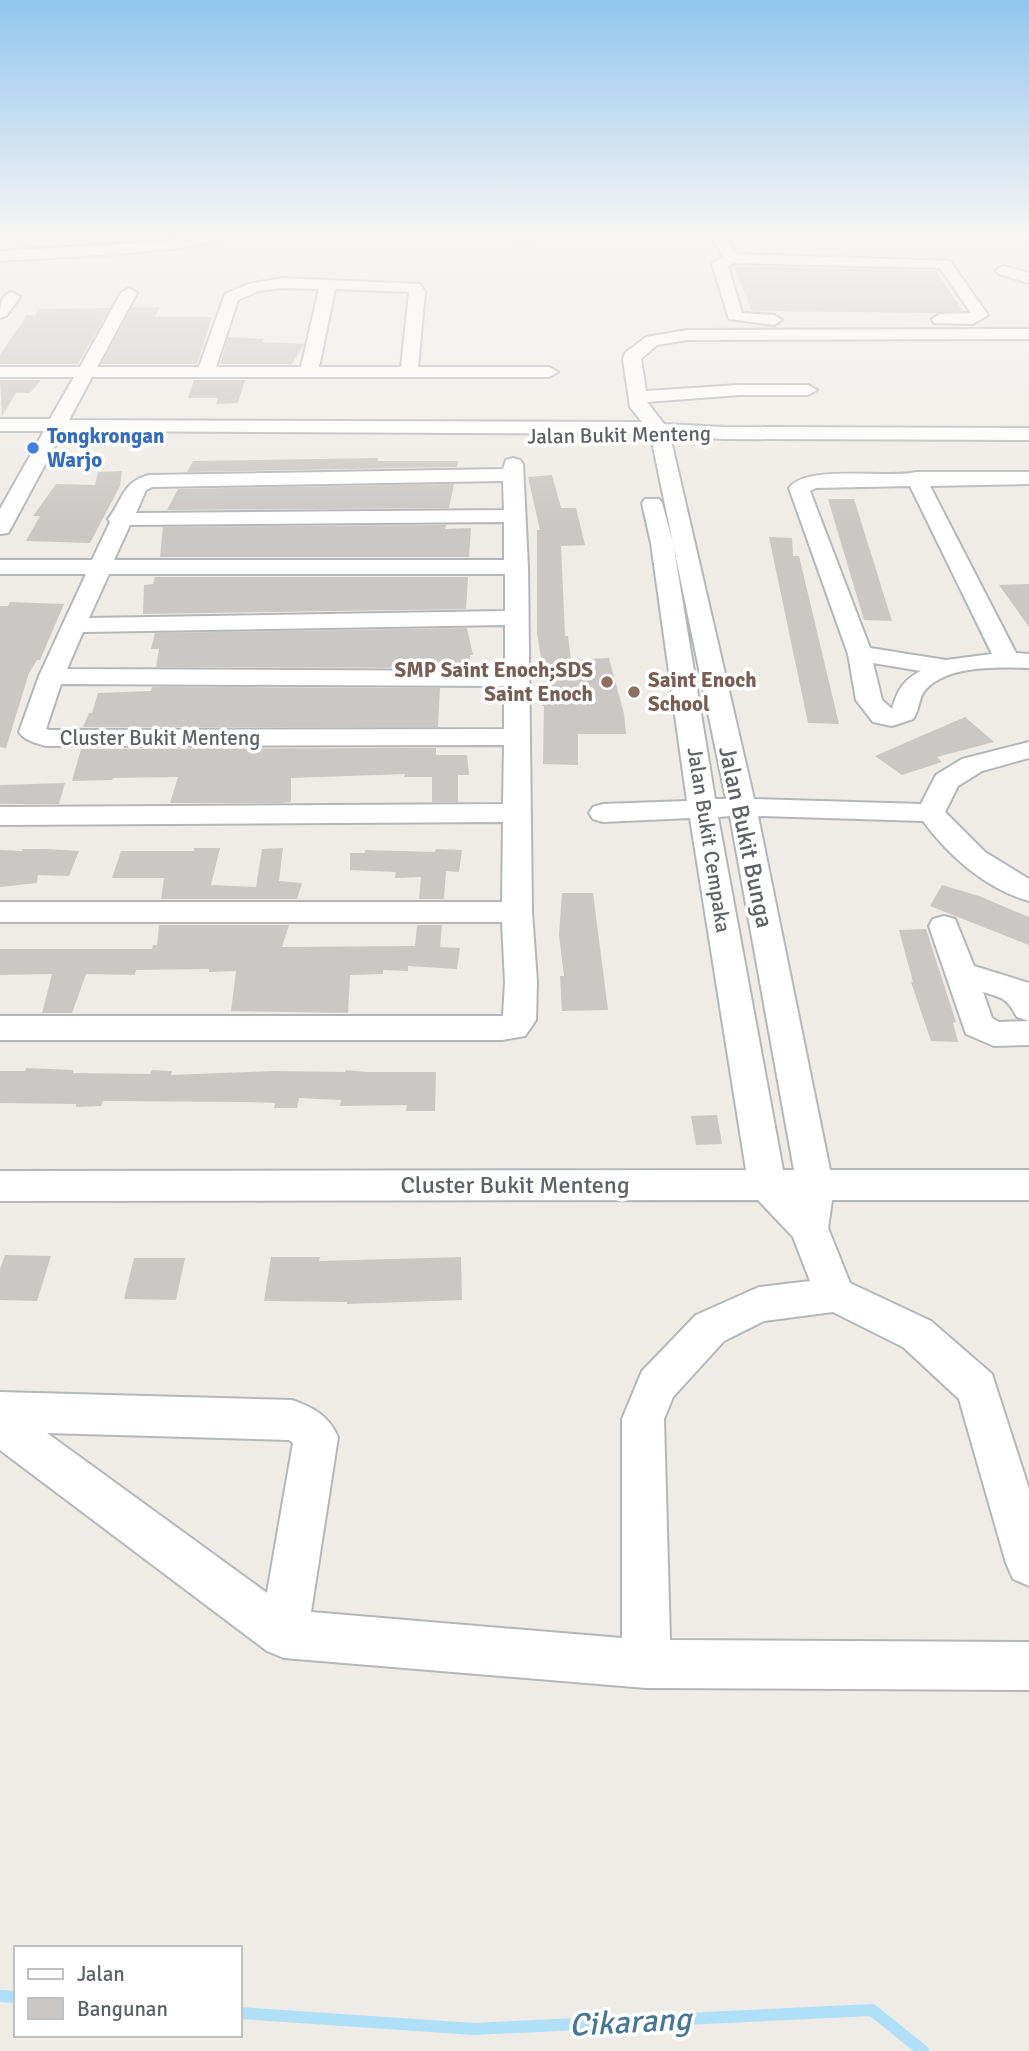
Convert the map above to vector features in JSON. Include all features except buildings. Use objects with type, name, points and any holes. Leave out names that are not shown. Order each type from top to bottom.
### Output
[{"type":"street","points":[[0,528],[107,332]]},
{"type":"street","points":[[206,372],[219,332]]},
{"type":"street","points":[[309,372],[318,332]]},
{"type":"street","points":[[409,372],[412,332]]},
{"type":"street","name":"Jalan Bukit Cempaka","points":[[743,332],[667,336],[652,341],[634,353],[632,359],[673,543],[691,641],[703,809],[768,1185]]},
{"type":"street","name":"Jalan Bukit Cempaka","points":[[957,332],[1022,334]]},
{"type":"street","points":[[1022,334],[1029,352]]},
{"type":"street","points":[[0,372],[548,372]]},
{"type":"street","points":[[689,372],[694,393]]},
{"type":"street","points":[[645,423],[694,393],[808,390]]},
{"type":"street","name":"Jalan Bukit Menteng","points":[[0,436],[55,431],[645,423],[724,433],[1029,434]]},
{"type":"street","name":"Jalan Bukit Menteng","points":[[0,425],[55,431]]},
{"type":"street","name":"Cluster Bukit Menteng","points":[[0,1028],[513,1027],[519,1020],[522,982],[517,912],[517,737],[517,679],[517,618],[517,567],[513,470],[149,481],[136,486],[51,676],[32,732],[46,738],[517,737]]},
{"type":"street","points":[[860,654],[946,667],[1018,660],[916,478]]},
{"type":"street","points":[[946,667],[918,682],[909,694],[908,708],[904,714],[888,717],[878,715],[871,707],[863,679],[860,654],[799,488],[813,482],[1029,478]]},
{"type":"street","points":[[119,519],[515,516]]},
{"type":"street","points":[[0,567],[517,567]]},
{"type":"street","points":[[74,625],[517,618]]},
{"type":"street","name":"Jalan Bukit Bunga","points":[[691,641],[742,807],[815,1186],[809,1228]]},
{"type":"street","points":[[51,676],[517,679]]},
{"type":"street","points":[[931,813],[947,781],[972,765],[1029,750]]},
{"type":"street","points":[[603,813],[742,807],[931,813]]},
{"type":"street","points":[[0,816],[517,813]]},
{"type":"street","points":[[931,813],[953,843],[983,867],[1029,891]]},
{"type":"street","points":[[0,912],[517,912]]},
{"type":"street","points":[[944,926],[978,1026],[1000,1035],[1029,1033]]},
{"type":"street","points":[[962,974],[1015,990],[1021,994],[1029,1009]]},
{"type":"street","points":[[768,1185],[809,1228],[835,1295]]},
{"type":"street","name":"Cluster Bukit Menteng","points":[[0,1186],[1029,1185]]},
{"type":"street","points":[[646,1664],[643,1419],[657,1385],[709,1328],[760,1304],[835,1295],[917,1334],[977,1388],[1029,1563]]},
{"type":"street","points":[[0,1412],[281,1418],[300,1421],[308,1427],[316,1437],[284,1634]]},
{"type":"street","points":[[0,1424],[284,1634],[646,1664],[1029,1666]]},
{"type":"waterway","name":"Cikarang","points":[[0,1996],[14,1997]]},
{"type":"waterway","name":"Cikarang","points":[[242,2013],[474,2029],[872,2010],[923,2051]]},
{"type":"place","name":"Tongkrongan Warjo","points":[[33,448]]},
{"type":"place","name":"SMP Saint Enoch;SDS Saint Enoch","points":[[607,682]]},
{"type":"place","name":"Saint Enoch School","points":[[634,692]]}]
